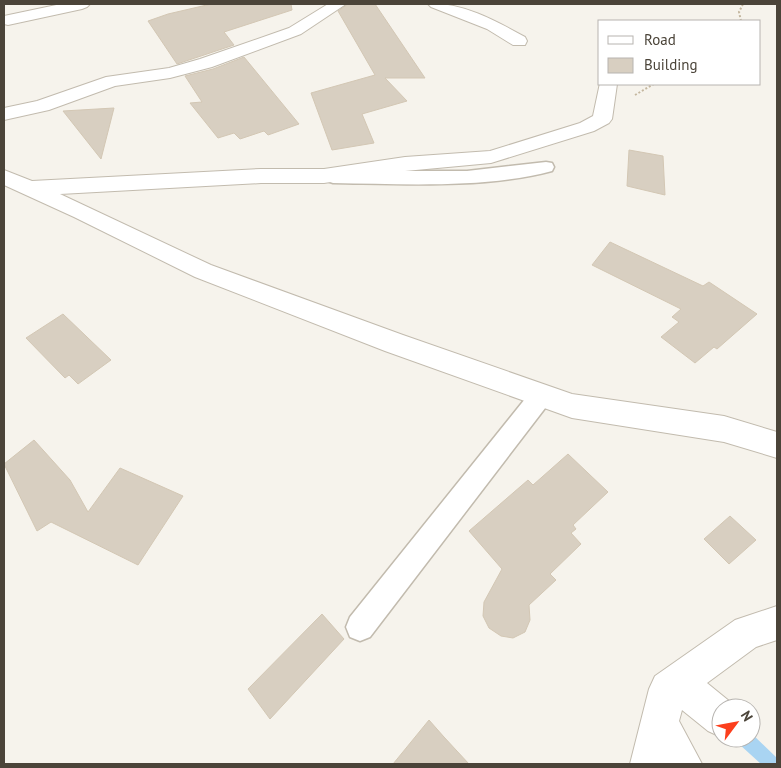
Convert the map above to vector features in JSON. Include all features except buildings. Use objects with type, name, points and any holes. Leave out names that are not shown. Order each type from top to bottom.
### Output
[{"type":"street","points":[[6,20],[44,4]]},
{"type":"street","points":[[6,20],[82,4]]},
{"type":"street","points":[[4,114],[42,106],[112,81],[170,73],[206,63],[295,31],[338,4]]},
{"type":"street","points":[[436,4],[493,26],[519,41]]},
{"type":"street","points":[[32,189],[251,177],[324,176],[379,167],[491,157],[587,127],[602,119],[608,85]]},
{"type":"street","points":[[4,177],[203,271],[394,344],[541,396],[572,406],[724,429],[777,445]]},
{"type":"street","points":[[650,764],[668,689],[747,632],[777,623]]},
{"type":"street","points":[[678,683],[711,710]]},
{"type":"street","points":[[660,724],[682,764]]},
{"type":"lane","points":[[324,176],[382,178],[490,175],[508,174],[546,167]]},
{"type":"lane","points":[[360,627],[541,396]]},
{"type":"path","points":[[741,20],[739,12],[743,4]]},
{"type":"waterway","points":[[755,748],[772,764]]}]
